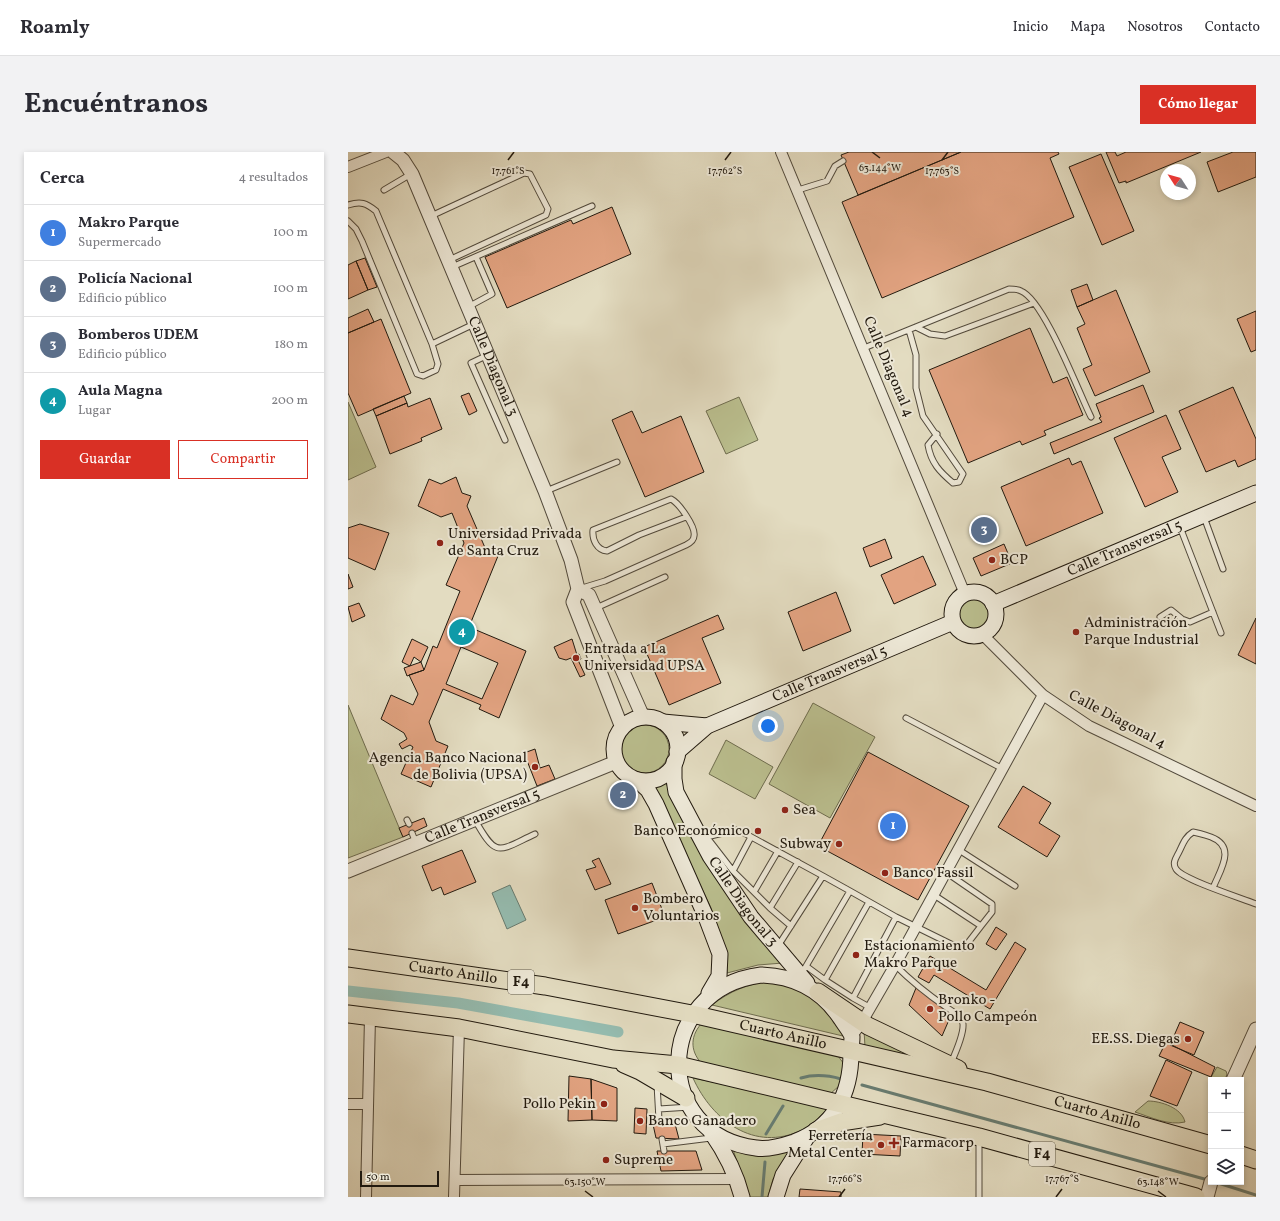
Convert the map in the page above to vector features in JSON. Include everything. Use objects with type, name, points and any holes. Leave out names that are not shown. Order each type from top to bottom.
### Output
[{"type":"highway","name":"Cuarto Anillo","points":[[348,958],[545,986],[851,1043],[948,1069],[987,1082],[1208,1144]]},
{"type":"highway","points":[[818,987],[867,1015],[948,1069]]},
{"type":"highway","name":"F4","points":[[348,1014],[459,1028],[613,1059],[678,1065],[979,1137],[1186,1196]]},
{"type":"highway","points":[[613,1059],[657,1081],[688,1102]]},
{"type":"highway","points":[[812,1134],[841,1122],[888,1115]]},
{"type":"highway","points":[[1244,1156],[1256,1160]]},
{"type":"main road","name":"Calle Transversal 5","points":[[993,604],[1256,493]]},
{"type":"main road","points":[[978,593],[984,595],[993,604],[996,618],[989,631],[982,635],[968,636],[962,633],[953,622],[952,609],[955,602],[965,594],[978,593]]},
{"type":"main road","name":"Calle Transversal 5","points":[[676,757],[707,726],[953,622]]},
{"type":"main road","points":[[643,717],[653,718],[663,722],[674,735],[676,757],[668,772],[659,778],[648,781],[637,780],[627,775],[616,762],[614,744],[622,728],[631,721],[643,717]]},
{"type":"main road","name":"Calle Transversal 5","points":[[663,722],[707,726]]},
{"type":"main road","name":"Calle Diagonal 3","points":[[676,757],[674,779],[676,792],[751,917],[776,949],[804,971],[818,987],[830,1004],[851,1043]]},
{"type":"main road","name":"Calle Diagonal 3","points":[[637,780],[648,790],[656,804],[706,917],[720,954],[719,976],[706,998]]},
{"type":"main road","points":[[742,1197],[737,1179],[711,1133],[688,1102],[680,1082],[678,1065],[679,1047],[684,1030],[692,1014],[706,998],[731,981],[761,975],[791,978],[818,987]]},
{"type":"main road","points":[[711,1133],[731,1142],[756,1148],[782,1146],[812,1134],[826,1123],[840,1104],[848,1087],[851,1069],[851,1043]]},
{"type":"main road","points":[[776,1197],[783,1175],[812,1134]]},
{"type":"street","points":[[348,167],[386,152]]},
{"type":"street","name":"Calle Diagonal 3","points":[[393,152],[403,160],[412,174],[545,491],[571,560],[578,589],[573,602],[622,728]]},
{"type":"street","name":"Calle Diagonal 4","points":[[781,152],[864,348],[965,594]]},
{"type":"street","points":[[578,589],[589,595],[643,717]]},
{"type":"street","points":[[588,641],[606,634]]},
{"type":"street","name":"Calle Diagonal 4","points":[[982,635],[1043,696],[1089,726],[1256,806]]},
{"type":"street","points":[[851,1043],[896,965],[1043,696]]},
{"type":"street","name":"Calle Transversal 5","points":[[348,871],[414,838],[475,819],[616,762]]},
{"type":"street","points":[[366,1197],[370,1017]]},
{"type":"street","points":[[454,1197],[459,1028]]},
{"type":"street","points":[[1234,1077],[1256,1029]]},
{"type":"street","points":[[348,1104],[367,1104]]},
{"type":"street","points":[[455,1180],[668,1175],[737,1179]]},
{"type":"street","points":[[1207,1197],[1210,1185]]},
{"type":"lane","points":[[798,190],[826,181],[830,177],[835,166],[843,161]]},
{"type":"lane","points":[[430,216],[524,173],[530,174],[548,209],[546,215],[450,264]]},
{"type":"lane","points":[[384,190],[412,174]]},
{"type":"lane","points":[[348,205],[358,202],[366,203],[376,211],[432,344],[438,364],[436,370],[423,376],[417,374],[362,241],[356,229],[348,220]]},
{"type":"lane","points":[[450,264],[476,256],[592,206]]},
{"type":"lane","points":[[468,306],[481,301],[492,294],[476,256]]},
{"type":"lane","points":[[864,348],[1009,289],[1022,291],[1034,303],[1048,322],[1091,418]]},
{"type":"lane","points":[[916,327],[930,334],[944,336],[1034,303]]},
{"type":"lane","points":[[432,344],[475,324]]},
{"type":"lane","points":[[909,330],[916,355],[916,388],[923,416],[936,434],[963,474],[959,482],[953,483],[939,471],[930,455],[928,445],[936,434]]},
{"type":"lane","points":[[488,354],[471,363],[505,440]]},
{"type":"lane","points":[[545,491],[617,462]]},
{"type":"lane","points":[[578,589],[605,581],[686,546],[694,539],[695,533],[678,502],[671,499],[593,530],[592,536],[598,547],[607,551],[653,529],[686,517]]},
{"type":"lane","points":[[1204,515],[1223,569]]},
{"type":"lane","points":[[1179,526],[1221,633]]},
{"type":"lane","points":[[595,608],[665,577]]},
{"type":"lane","points":[[1160,617],[1171,610],[1182,619],[1190,622],[1213,612]]},
{"type":"lane","points":[[906,718],[1003,769]]},
{"type":"lane","points":[[475,819],[491,845],[498,849],[535,834]]},
{"type":"lane","points":[[791,926],[732,871],[703,838],[736,830],[778,851],[896,917],[959,948],[964,948],[969,944],[992,912],[992,904],[946,873]]},
{"type":"lane","points":[[1213,888],[1225,856],[1224,846],[1219,840],[1193,832],[1186,836],[1174,862],[1175,869],[1181,875],[1213,888],[1256,904]]},
{"type":"lane","points":[[732,871],[751,837]]},
{"type":"lane","points":[[959,850],[1015,886]]},
{"type":"lane","points":[[754,892],[778,851]]},
{"type":"lane","points":[[770,908],[798,862]]},
{"type":"lane","points":[[776,949],[823,876]]},
{"type":"lane","points":[[804,971],[850,891]]},
{"type":"lane","points":[[934,895],[981,926]]},
{"type":"lane","points":[[867,1015],[853,998],[818,987],[869,902]]},
{"type":"lane","points":[[853,998],[896,917]]},
{"type":"lane","points":[[896,965],[918,987],[955,1012],[961,1019],[963,1025],[958,1046],[948,1069]]},
{"type":"lane","points":[[657,1081],[659,1120]]},
{"type":"lane","points":[[659,1109],[688,1102]]},
{"type":"lane","points":[[664,1151],[662,1141],[711,1133]]},
{"type":"lane","points":[[979,1137],[979,1197]]},
{"type":"green space","points":[[739,397],[758,440],[726,454],[706,411]]},
{"type":"green space","points":[[348,402],[376,467],[348,480]]},
{"type":"green space","points":[[970,599],[976,599],[986,606],[989,615],[988,621],[982,628],[976,631],[970,631],[960,624],[957,618],[957,612],[964,602]]},
{"type":"green space","points":[[813,703],[875,737],[830,818],[769,784]]},
{"type":"green space","points":[[348,705],[403,837],[348,858]]},
{"type":"green space","points":[[645,725],[654,727],[662,732],[667,740],[669,749],[667,758],[662,766],[654,771],[645,773],[636,771],[628,766],[623,758],[621,749],[623,740],[628,732],[636,727]]},
{"type":"green space","points":[[726,740],[773,767],[755,799],[709,774]]},
{"type":"green space","points":[[666,783],[690,833],[716,879],[747,922],[783,963],[758,965],[727,973],[726,952],[711,908],[654,787]]},
{"type":"green space","points":[[770,981],[802,988],[837,1021],[843,1036],[712,1005],[740,989],[754,984]]},
{"type":"green space","points":[[701,1024],[835,1052],[844,1064],[839,1086],[830,1094],[703,1065],[696,1056],[693,1045],[693,1040],[697,1029]]},
{"type":"green space","points":[[864,1030],[933,1064],[865,1047]]},
{"type":"green space","points":[[1217,1067],[1226,1071],[1227,1074],[1226,1077],[1211,1077]]},
{"type":"green space","points":[[693,1078],[830,1106],[813,1123],[802,1130],[784,1136],[767,1137],[751,1135],[723,1119],[711,1107]]},
{"type":"green space","points":[[1148,1101],[1159,1102],[1170,1106],[1180,1113],[1185,1122],[1166,1122],[1135,1112]]},
{"type":"green space","points":[[732,1146],[760,1153],[792,1152],[773,1179],[768,1197],[748,1197]]},
{"type":"water","points":[[510,885],[526,920],[507,929],[492,893]]},
{"type":"building","points":[[849,152],[961,152],[858,195],[841,155]]},
{"type":"building","points":[[961,152],[1058,152],[1059,154],[1050,158],[1074,217],[882,298],[842,202]]},
{"type":"building","points":[[1106,152],[1115,152],[1117,156],[1126,152],[1201,152],[1172,164],[1160,164],[1160,169],[1126,183],[1126,181],[1119,183]]},
{"type":"building","points":[[1233,152],[1256,152],[1256,177],[1218,192],[1207,162]]},
{"type":"building","points":[[1101,154],[1134,231],[1102,245],[1069,167]]},
{"type":"building","points":[[612,207],[631,254],[507,308],[485,257],[571,220],[573,224]]},
{"type":"building","points":[[365,258],[377,287],[368,290],[356,261]]},
{"type":"building","points":[[356,261],[368,290],[348,299],[348,265]]},
{"type":"building","points":[[1087,284],[1093,300],[1077,307],[1071,290]]},
{"type":"building","points":[[1116,290],[1150,372],[1095,396],[1083,369],[1092,365],[1077,328],[1085,324],[1077,307]]},
{"type":"building","points":[[368,309],[374,322],[348,333],[348,318]]},
{"type":"building","points":[[1256,311],[1256,350],[1251,352],[1237,319]]},
{"type":"building","points":[[381,319],[411,393],[358,416],[348,393],[348,333]]},
{"type":"building","points":[[1030,328],[1053,383],[1067,377],[1083,415],[1044,431],[1046,435],[1022,445],[1020,441],[968,463],[929,370]]},
{"type":"building","points":[[1143,385],[1154,412],[1054,454],[1050,443],[1102,422],[1099,418],[1101,417],[1096,404]]},
{"type":"building","points":[[1233,387],[1256,439],[1256,459],[1238,467],[1235,460],[1206,472],[1179,411]]},
{"type":"building","points":[[469,393],[477,411],[469,415],[461,396]]},
{"type":"building","points":[[404,396],[407,403],[376,416],[373,409]]},
{"type":"building","points":[[430,398],[442,429],[421,438],[422,441],[390,454],[376,416],[407,403],[408,407]]},
{"type":"building","points":[[632,411],[642,433],[681,416],[704,472],[645,497],[612,420]]},
{"type":"building","points":[[1166,415],[1181,449],[1162,457],[1178,492],[1145,507],[1114,438]]},
{"type":"building","points":[[1069,458],[1072,465],[1081,461],[1103,513],[1026,546],[1001,487]]},
{"type":"building","points":[[456,477],[462,493],[471,496],[467,506],[486,550],[498,556],[469,627],[526,651],[499,718],[479,709],[481,705],[443,689],[429,722],[436,741],[448,746],[431,787],[401,774],[413,747],[410,745],[402,749],[399,744],[407,739],[404,733],[381,719],[391,695],[413,705],[418,694],[409,675],[424,670],[433,646],[437,648],[460,591],[446,585],[464,543],[452,513],[441,517],[418,506],[429,479],[441,484]],"holes":[[[461,647],[498,663],[482,699],[446,684]]]},
{"type":"building","points":[[360,524],[389,533],[375,570],[348,558],[348,528]]},
{"type":"building","points":[[885,539],[892,558],[870,567],[863,548]]},
{"type":"building","name":"BCP","points":[[1004,544],[1012,563],[981,576],[973,558]]},
{"type":"building","points":[[923,556],[936,585],[894,604],[881,575]]},
{"type":"building","points":[[348,574],[353,587],[348,589]]},
{"type":"building","points":[[836,592],[851,631],[803,651],[788,612]]},
{"type":"building","points":[[359,603],[365,616],[352,622],[348,607]]},
{"type":"building","points":[[718,615],[724,629],[702,638],[721,683],[669,705],[644,647]]},
{"type":"building","points":[[1256,618],[1256,664],[1238,655]]},
{"type":"building","points":[[412,639],[428,647],[421,662],[414,657],[410,666],[402,662]]},
{"type":"building","name":"Entrada a La Universidad UPSA","points":[[572,639],[577,655],[579,654],[581,659],[578,660],[585,675],[580,677],[571,658],[566,660],[559,658],[554,647]]},
{"type":"building","points":[[421,662],[424,670],[407,676],[404,668]]},
{"type":"building","name":"Agencia Banco Nacional de Bolivia (UPSA)","points":[[535,749],[540,768],[549,765],[555,779],[537,786],[524,753]]},
{"type":"building","points":[[868,752],[969,806],[918,900],[818,846]]},
{"type":"building","points":[[1023,786],[1051,803],[1039,823],[1060,836],[1047,857],[998,827]]},
{"type":"building","points":[[622,787],[628,799],[618,803],[613,792]]},
{"type":"building","points":[[424,818],[427,826],[403,837],[399,828]]},
{"type":"building","points":[[462,850],[476,882],[444,895],[441,887],[432,891],[422,866]]},
{"type":"building","points":[[599,858],[611,884],[595,890],[586,870],[596,867],[592,861]]},
{"type":"building","name":"Bombero Voluntarios","points":[[652,883],[665,917],[618,934],[605,900]]},
{"type":"building","points":[[996,927],[1007,934],[996,950],[986,944]]},
{"type":"building","points":[[1015,942],[1026,949],[990,1009],[934,975],[929,983],[918,977],[930,956],[986,990]]},
{"type":"building","name":"Bronko - Pollo Campeón","points":[[916,988],[952,1013],[942,1036],[909,1005]]},
{"type":"building","points":[[1180,1022],[1204,1032],[1194,1055],[1170,1045]]},
{"type":"building","points":[[1166,1042],[1215,1067],[1211,1077],[1159,1056]]},
{"type":"building","points":[[1166,1060],[1192,1072],[1177,1106],[1150,1096]]},
{"type":"building","points":[[569,1076],[591,1079],[592,1120],[568,1121]]},
{"type":"building","name":"Pollo Pekin","points":[[591,1079],[617,1088],[617,1121],[592,1120]]},
{"type":"building","name":"Banco Ganadero","points":[[635,1108],[647,1109],[646,1134],[634,1133]]},
{"type":"building","points":[[652,1120],[674,1120],[679,1139],[656,1138]]},
{"type":"building","name":"Ferretería Metal Center","points":[[863,1134],[901,1136],[900,1156],[862,1154]]},
{"type":"building","points":[[657,1151],[696,1151],[702,1170],[661,1171]]},
{"type":"building","points":[[800,1189],[841,1192],[841,1197],[799,1197]]},
{"type":"waterway","points":[[348,991],[458,1003],[618,1032]]},
{"type":"waterway","points":[[801,1078],[821,1076],[841,1079]]},
{"type":"waterway","points":[[862,1085],[1208,1180]]},
{"type":"waterway","points":[[766,1134],[783,1106]]},
{"type":"waterway","points":[[762,1197],[765,1162]]},
{"type":"waterway","points":[[1224,1185],[1256,1195]]},
{"type":"place","name":"Bomberos UDEM","points":[[984,530]]},
{"type":"place","name":"Universidad Privada de Santa Cruz","points":[[440,543]]},
{"type":"place","name":"BCP","points":[[992,560]]},
{"type":"place","name":"Aula Magna","points":[[462,632]]},
{"type":"place","name":"Administración Parque Industrial","points":[[1076,632]]},
{"type":"place","name":"Entrada a La Universidad UPSA","points":[[576,658]]},
{"type":"place","name":"Agencia Banco Nacional de Bolivia (UPSA)","points":[[535,767]]},
{"type":"place","name":"Policía Nacional","points":[[623,795]]},
{"type":"place","name":"Sea","points":[[785,810]]},
{"type":"place","name":"Makro Parque","points":[[893,826]]},
{"type":"place","name":"Banco Económico","points":[[758,831]]},
{"type":"place","name":"Subway","points":[[839,844]]},
{"type":"place","name":"Banco Fassil","points":[[885,873]]},
{"type":"place","name":"Bombero Voluntarios","points":[[635,908]]},
{"type":"place","name":"Estacionamiento Makro Parque","points":[[856,955]]},
{"type":"place","name":"Bronko - Pollo Campeón","points":[[930,1009]]},
{"type":"place","name":"EE.SS. Diegas","points":[[1188,1039]]},
{"type":"place","name":"Pollo Pekin","points":[[604,1104]]},
{"type":"place","name":"Banco Ganadero","points":[[640,1121]]},
{"type":"place","name":"Farmacorp","points":[[894,1143]]},
{"type":"place","name":"Ferretería Metal Center","points":[[881,1145]]},
{"type":"place","name":"Supreme","points":[[606,1160]]}]
